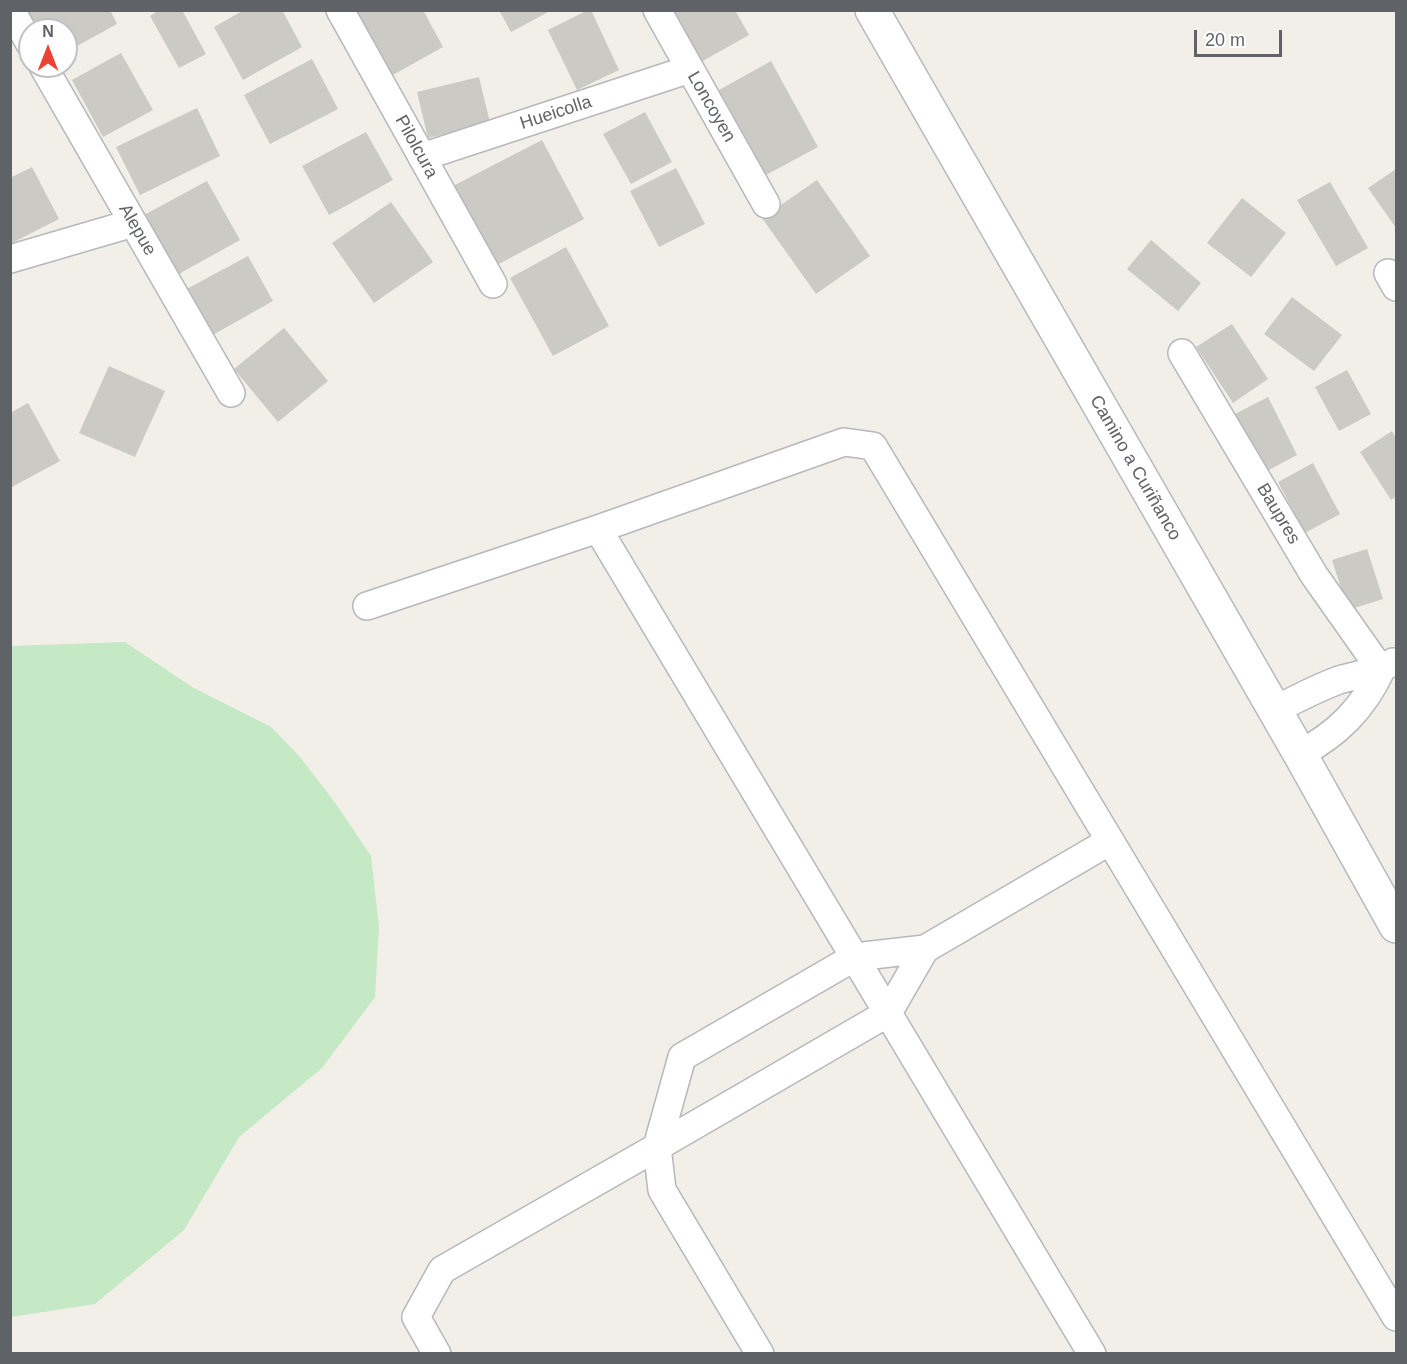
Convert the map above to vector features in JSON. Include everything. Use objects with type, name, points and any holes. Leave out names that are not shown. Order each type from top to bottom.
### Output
[{"type":"street","name":"Pilolcura","points":[[340,10],[493,284]]},
{"type":"street","name":"Loncoyen","points":[[657,10],[766,204]]},
{"type":"street","name":"Camino a Curiñanco","points":[[872,10],[1275,710],[1396,926]]},
{"type":"street","name":"Hueicolla","points":[[422,157],[690,69]]},
{"type":"street","name":"Alepue","points":[[50,78],[231,393]]},
{"type":"street","points":[[10,259],[134,223]]},
{"type":"street","name":"Baupres","points":[[1182,353],[1314,575],[1389,665]]},
{"type":"street","points":[[368,606],[598,529],[844,442],[873,446],[1396,1317]]},
{"type":"street","points":[[598,529],[1092,1353]]},
{"type":"street","points":[[1275,710],[1325,686],[1389,665]]},
{"type":"street","points":[[1300,754],[1319,744],[1346,722],[1389,665]]},
{"type":"street","points":[[760,1353],[662,1190],[657,1148],[682,1057],[855,957],[925,949],[1110,840]]},
{"type":"street","points":[[437,1353],[416,1317],[442,1270],[888,1013],[925,949]]},
{"type":"green space","points":[[125,642],[192,687],[271,727],[300,757],[336,804],[371,856],[379,927],[375,997],[322,1068],[239,1137],[184,1230],[95,1304],[11,1317],[11,646]]},
{"type":"building","points":[[21,10],[110,10],[117,24],[78,45],[78,18],[25,18]]},
{"type":"building","points":[[159,10],[182,10],[206,54],[179,68],[150,16]]},
{"type":"building","points":[[244,10],[282,10],[302,47],[243,80],[214,27]]},
{"type":"building","points":[[361,10],[423,10],[443,47],[391,76],[356,13]]},
{"type":"building","points":[[499,10],[552,10],[511,32]]},
{"type":"building","points":[[591,10],[619,70],[577,90],[548,30]]},
{"type":"building","points":[[672,10],[735,10],[749,35],[701,62]]},
{"type":"building","points":[[121,53],[153,110],[103,137],[72,80]]},
{"type":"building","points":[[312,59],[338,109],[270,144],[244,95]]},
{"type":"building","points":[[771,61],[818,147],[766,175],[719,90]]},
{"type":"building","points":[[479,77],[490,123],[428,138],[417,92]]},
{"type":"building","points":[[197,108],[220,156],[140,195],[116,147]]},
{"type":"building","points":[[645,112],[672,162],[631,184],[603,134]]},
{"type":"building","points":[[366,132],[393,180],[329,215],[302,166]]},
{"type":"building","points":[[542,140],[584,219],[493,267],[451,187]]},
{"type":"building","points":[[32,167],[59,219],[10,244],[10,178]]},
{"type":"building","points":[[676,168],[705,224],[659,247],[630,191]]},
{"type":"building","points":[[1396,169],[1396,228],[1368,188]]},
{"type":"building","points":[[817,180],[870,256],[816,294],[762,218]]},
{"type":"building","points":[[207,181],[240,240],[177,275],[144,215]]},
{"type":"building","points":[[1330,182],[1368,248],[1336,266],[1297,200]]},
{"type":"building","points":[[1242,198],[1286,233],[1251,277],[1207,243]]},
{"type":"building","points":[[391,202],[433,262],[374,303],[332,243]]},
{"type":"building","points":[[1151,240],[1201,283],[1178,311],[1127,269]]},
{"type":"building","points":[[566,247],[609,326],[553,356],[510,278]]},
{"type":"building","points":[[248,256],[273,301],[209,337],[183,291]]},
{"type":"building","points":[[1292,297],[1342,335],[1314,371],[1264,334]]},
{"type":"building","points":[[1232,324],[1268,379],[1233,403],[1196,347]]},
{"type":"building","points":[[284,328],[328,381],[278,422],[234,369]]},
{"type":"building","points":[[109,366],[165,391],[135,457],[79,433]]},
{"type":"building","points":[[1347,370],[1371,414],[1339,431],[1315,387]]},
{"type":"building","points":[[1268,397],[1297,455],[1265,472],[1235,414]]},
{"type":"building","points":[[28,403],[60,461],[10,488],[10,413]]},
{"type":"building","points":[[1392,431],[1396,438],[1396,497],[1391,500],[1360,452]]},
{"type":"building","points":[[1313,463],[1340,514],[1305,533],[1278,482]]},
{"type":"building","points":[[1367,549],[1383,599],[1348,610],[1332,560]]}]
